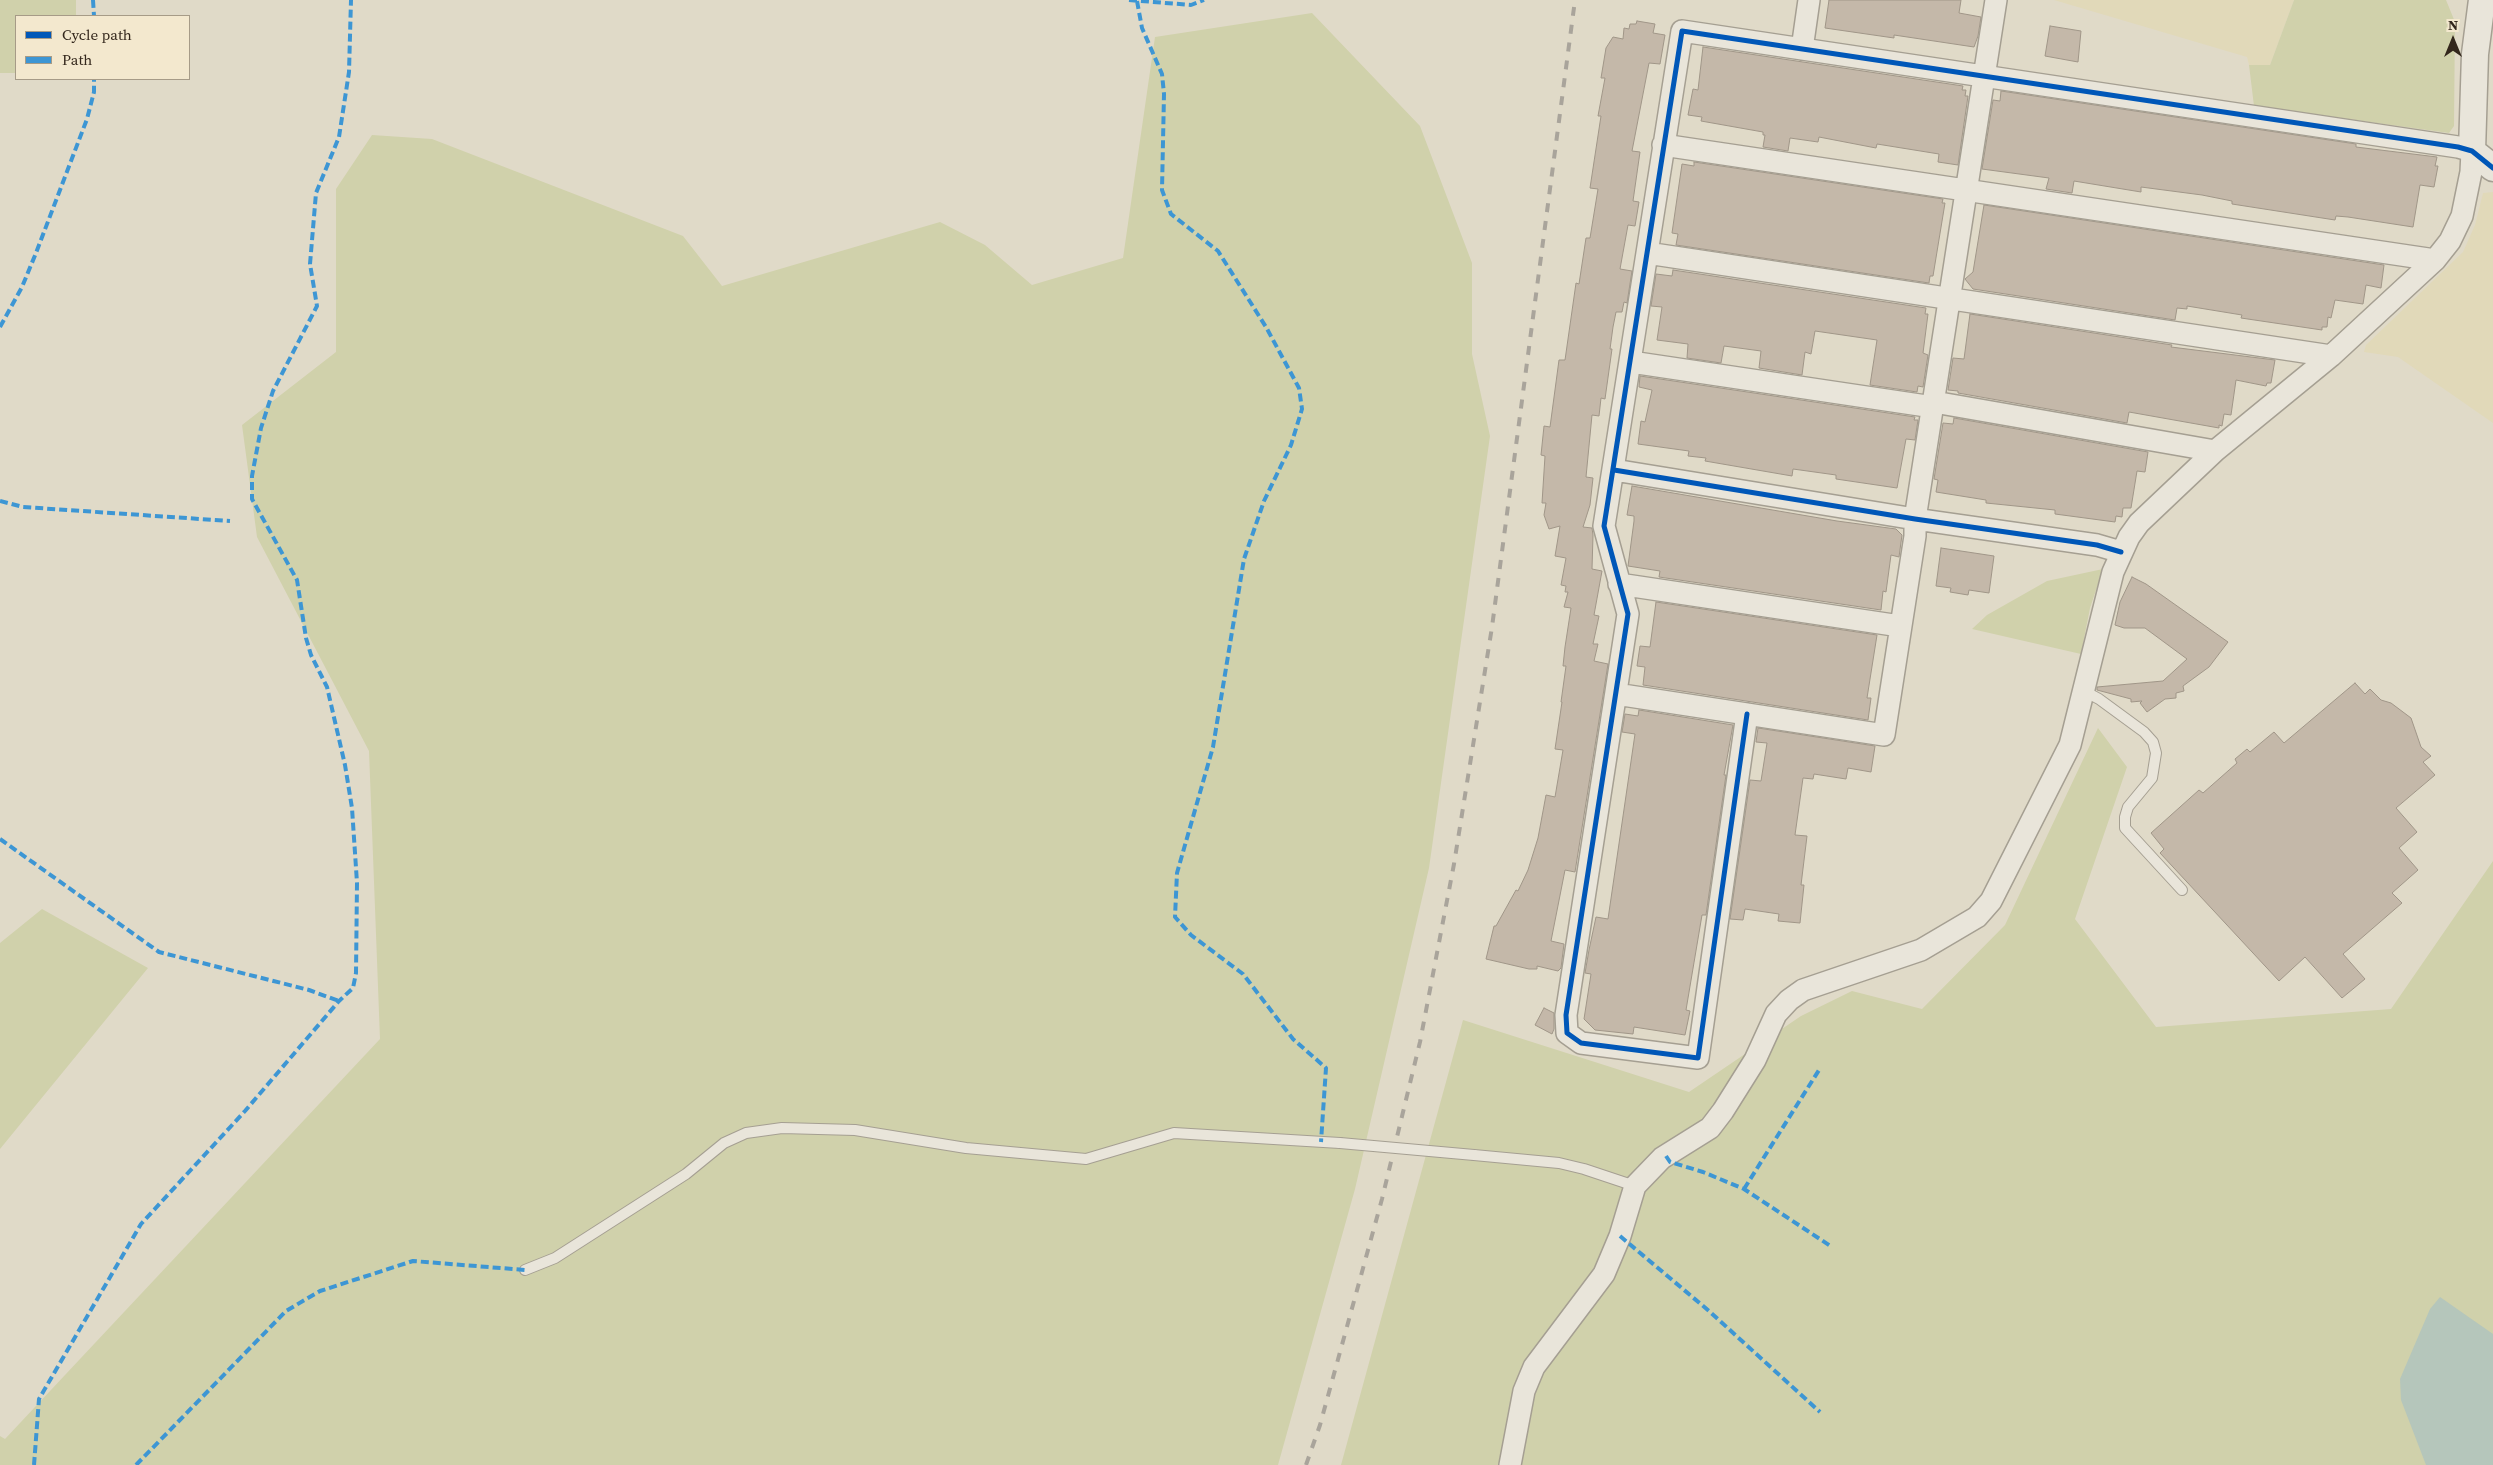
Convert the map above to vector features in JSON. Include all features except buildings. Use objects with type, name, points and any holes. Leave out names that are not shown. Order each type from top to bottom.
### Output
[{"type":"street","points":[[1802,49],[1809,0]]},
{"type":"street","points":[[1616,694],[1884,735],[1915,536],[1915,519],[1996,0]]},
{"type":"street","points":[[1510,1465],[1524,1391],[1534,1367],[1604,1274],[1620,1236],[1635,1186],[1662,1158],[1710,1128],[1755,1060],[1776,1014],[1789,1000],[1803,990],[1921,950],[1977,917],[1991,901],[2070,745],[2114,572],[2121,552],[2139,523],[2215,451],[2331,356],[2435,260],[2450,241],[2462,216],[2471,172],[2475,54],[2482,0]]},
{"type":"street","points":[[1747,714],[1698,1058],[1581,1043],[1568,1033],[1566,1015],[1628,614],[1604,526],[1682,31],[2458,147],[2472,151],[2493,168]]},
{"type":"street","points":[[1663,145],[2435,260]]},
{"type":"street","points":[[1647,253],[2331,356]]},
{"type":"street","points":[[1631,362],[1933,404],[2215,451]]},
{"type":"street","points":[[1614,470],[1915,519],[2097,545],[2121,552]]},
{"type":"street","points":[[1619,584],[1900,626]]},
{"type":"lane","points":[[2084,691],[2099,699],[2144,732],[2153,742],[2156,753],[2152,778],[2128,807],[2125,817],[2126,828],[2182,890]]},
{"type":"lane","points":[[525,1270],[555,1258],[686,1174],[724,1143],[746,1133],[782,1128],[855,1130],[966,1148],[1086,1158],[1174,1133],[1340,1143],[1558,1163],[1584,1169],[1635,1186]]},
{"type":"shaded area","points":[[2054,0],[2294,0],[2270,65],[2249,65],[2247,57]]},
{"type":"shaded area","points":[[2493,192],[2493,423],[2398,357],[2364,352],[2366,345],[2463,252],[2475,225],[2483,193]]},
{"type":"shaded area","points":[[2440,1297],[2493,1334],[2493,1465],[2426,1465],[2401,1400],[2400,1379],[2430,1309]]},
{"type":"green space","points":[[0,0],[76,0],[76,15],[15,15],[15,73],[0,73]]},
{"type":"green space","points":[[2294,0],[2446,0],[2455,22],[2454,126],[2449,133],[2254,106],[2249,65],[2270,65]]},
{"type":"green space","points":[[1312,13],[1420,126],[1472,263],[1472,354],[1490,436],[1429,868],[1355,1189],[1278,1465],[0,1465],[0,1436],[5,1439],[380,1039],[369,751],[257,537],[242,425],[336,352],[336,189],[372,135],[432,139],[683,236],[722,286],[940,222],[985,245],[1032,285],[1123,258],[1155,37]]},
{"type":"green space","points":[[2103,569],[2090,608],[2081,654],[1972,629],[1987,615],[2047,581]]},
{"type":"green space","points":[[2098,728],[2127,767],[2075,919],[2156,1027],[2391,1009],[2493,861],[2493,1465],[1341,1465],[1463,1020],[1689,1092],[1801,1016],[1852,991],[1922,1009],[2005,925]]},
{"type":"green space","points":[[42,909],[148,968],[0,1149],[0,943]]},
{"type":"railway","points":[[1306,1465],[1320,1425],[1382,1199],[1420,1042],[1454,864],[1492,627],[1575,0]]},
{"type":"marked path","points":[[93,0],[94,15]]},
{"type":"marked path","points":[[34,1465],[39,1399],[141,1224],[245,1111],[339,1001],[353,988],[356,973],[357,883],[352,808],[345,765],[327,687],[311,655],[306,638],[297,580],[252,499],[252,476],[261,428],[273,391],[317,306],[310,264],[316,193],[339,137],[349,72],[351,0]]},
{"type":"marked path","points":[[1129,0],[1191,5],[1204,0]]},
{"type":"marked path","points":[[1137,1],[1142,28],[1162,74],[1164,94],[1162,190],[1171,214],[1218,251],[1266,327],[1299,388],[1302,409],[1291,445],[1264,501],[1244,559],[1213,747],[1177,873],[1175,917],[1191,935],[1243,974],[1293,1039],[1326,1068],[1321,1142]]},
{"type":"marked path","points":[[0,327],[22,287],[87,119],[94,92],[94,80]]},
{"type":"marked path","points":[[0,501],[23,507],[230,521]]},
{"type":"marked path","points":[[0,839],[159,952],[309,990],[339,1001]]},
{"type":"marked path","points":[[1744,1189],[1819,1070]]},
{"type":"marked path","points":[[1666,1156],[1670,1162],[1703,1172],[1744,1189],[1832,1247]]},
{"type":"marked path","points":[[1620,1236],[1709,1311],[1820,1412]]},
{"type":"marked path","points":[[136,1465],[286,1311],[320,1291],[413,1261],[525,1270]]},
{"type":"cycle path","points":[[1747,714],[1698,1058],[1581,1043],[1567,1033],[1566,1015],[1628,614],[1604,526],[1682,31],[2458,147],[2472,151],[2493,168]]},
{"type":"cycle path","points":[[1614,470],[1915,519],[2097,545],[2121,552]]}]
